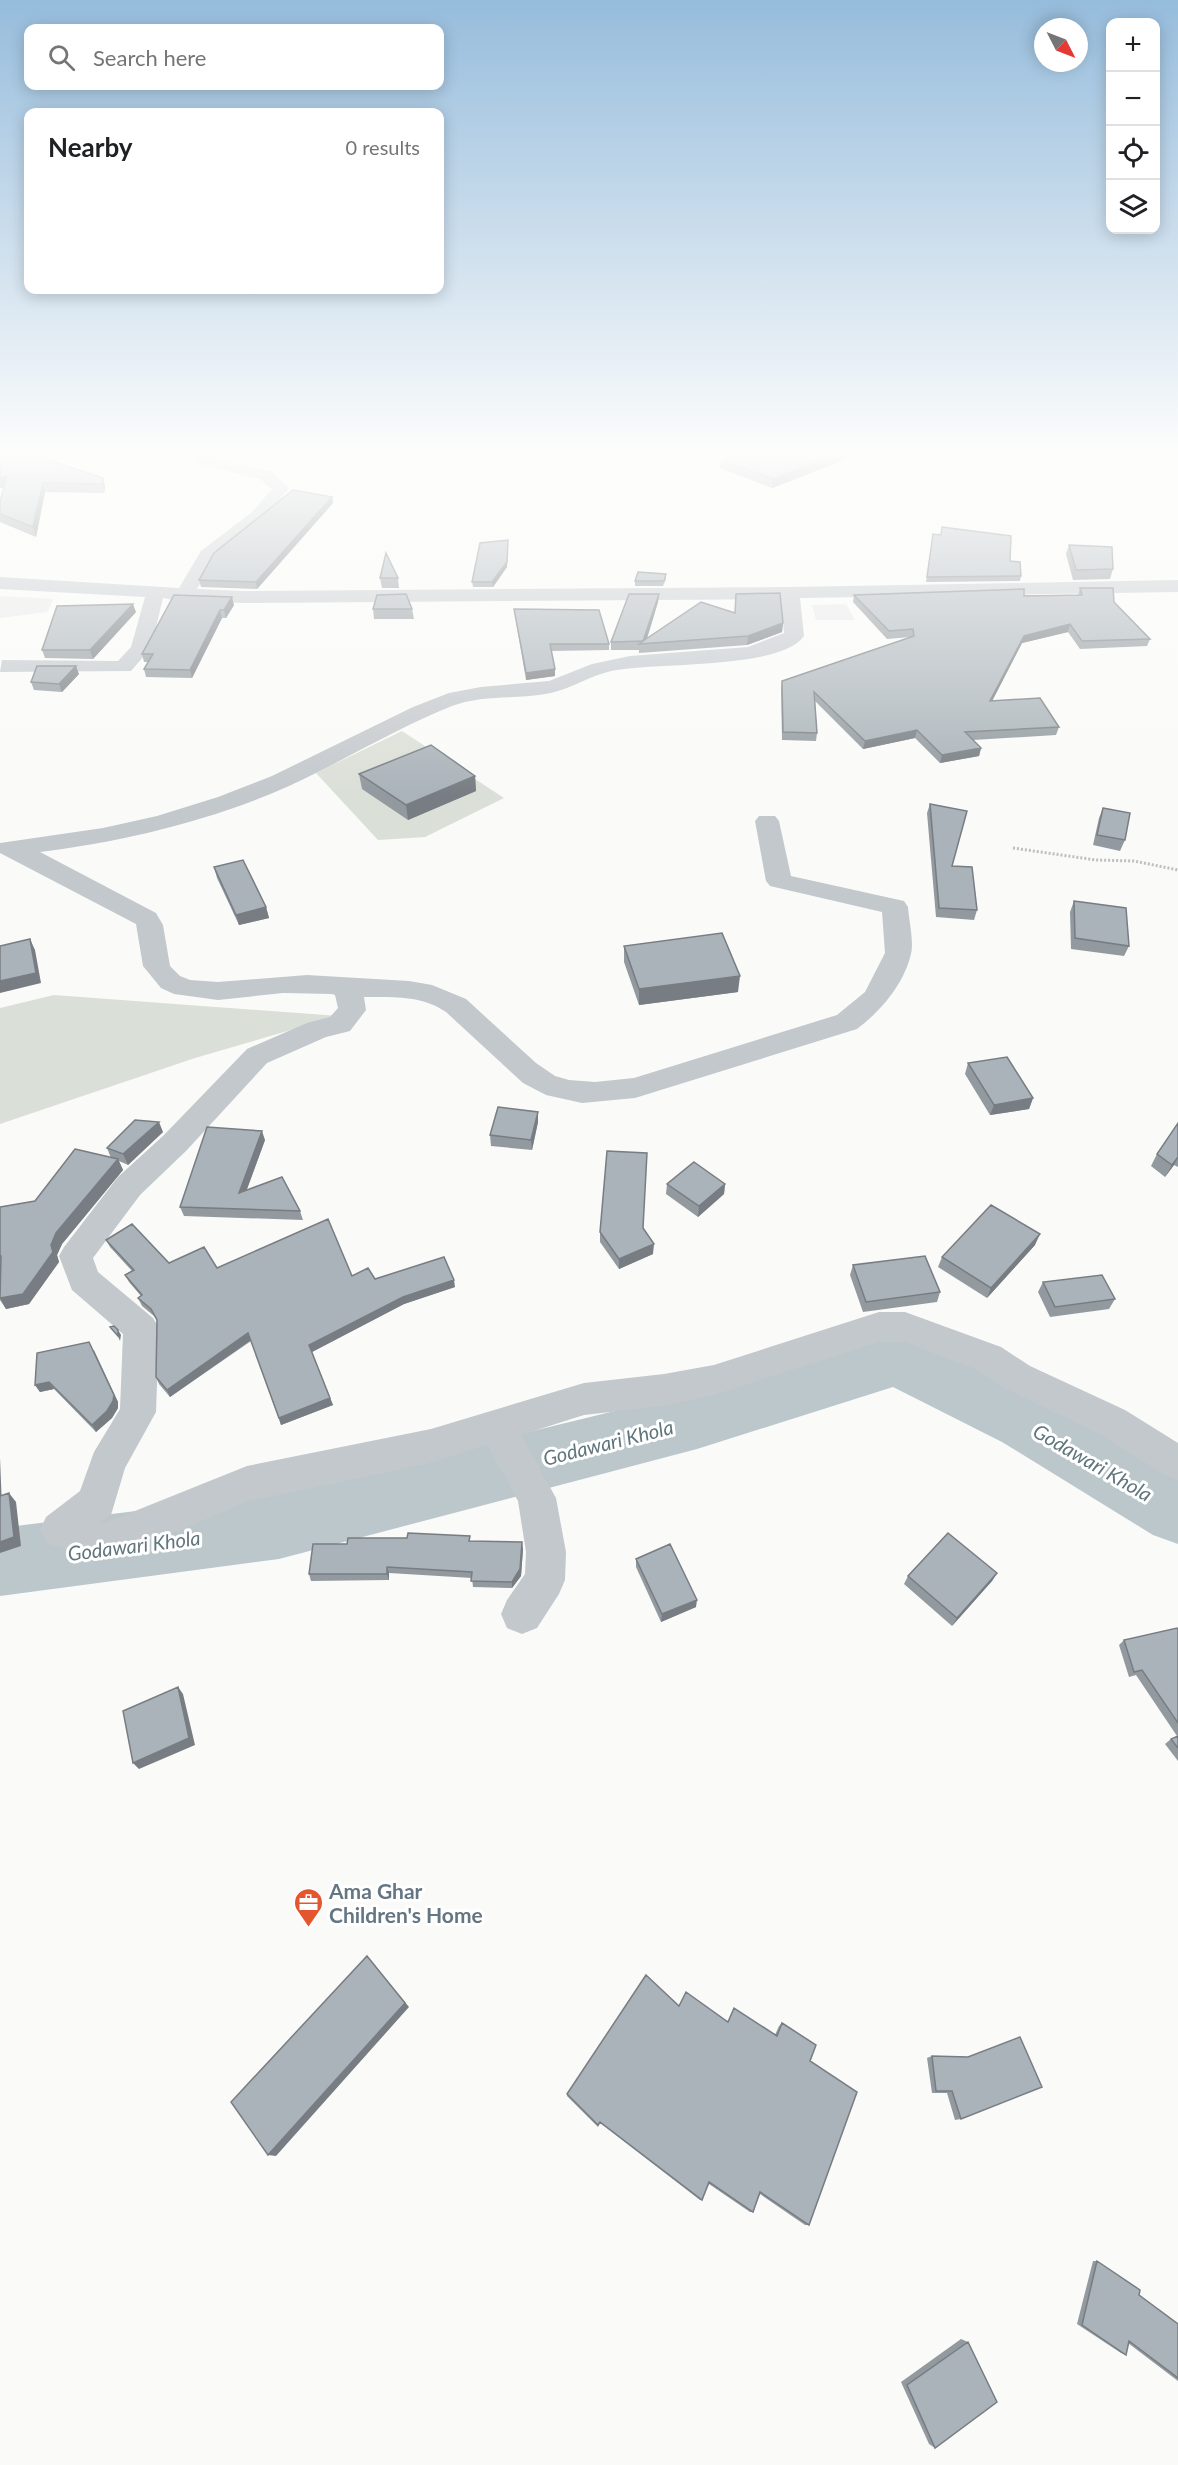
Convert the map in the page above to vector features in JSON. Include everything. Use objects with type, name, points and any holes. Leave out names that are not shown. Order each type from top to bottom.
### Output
[{"type":"street","points":[[183,596],[201,566]]},
{"type":"street","points":[[0,584],[183,596],[790,594],[1178,586]]},
{"type":"street","points":[[2,666],[124,667],[141,648],[155,594]]},
{"type":"street","points":[[7,848],[91,838],[160,822],[223,803],[276,783],[460,696],[554,686],[606,666],[750,653],[776,646],[794,636],[790,594]]},
{"type":"street","points":[[7,848],[147,919],[153,929],[156,965],[162,975],[176,984],[197,990],[285,984],[426,992],[445,998],[488,1032],[532,1076],[550,1086],[600,1094],[635,1088],[847,1022],[868,1007],[877,996],[898,953],[895,907],[779,881],[767,821]]},
{"type":"street","points":[[348,988],[352,1010],[340,1024],[317,1030],[257,1056],[175,1143],[129,1186],[76,1256],[84,1280],[141,1328],[138,1412],[107,1464],[97,1502],[60,1530],[105,1542],[248,1484],[431,1446],[584,1399],[664,1390],[714,1380],[879,1327],[905,1327],[988,1358],[1017,1377],[1112,1422],[1178,1462]]},
{"type":"street","points":[[497,1427],[537,1498],[546,1552],[546,1580],[522,1614]]},
{"type":"path","points":[[1013,848],[1096,860],[1134,861],[1178,870]]},
{"type":"shaded area","points":[[0,596],[54,599],[47,612],[0,618]]},
{"type":"shaded area","points":[[846,604],[855,620],[816,620],[812,605]]},
{"type":"shaded area","points":[[402,731],[504,798],[425,837],[378,840],[316,773]]},
{"type":"shaded area","points":[[54,995],[339,1016],[195,1058],[0,1124],[0,1008]]},
{"type":"building","points":[[207,566],[270,566],[256,582],[199,580]]},
{"type":"building","points":[[383,566],[392,566],[398,578],[380,578]]},
{"type":"building","points":[[475,566],[504,566],[492,582],[472,582]]},
{"type":"building","points":[[929,566],[1020,566],[1021,576],[927,577]]},
{"type":"building","points":[[1075,566],[1113,566],[1113,569],[1076,570]]},
{"type":"building","points":[[638,572],[666,574],[664,581],[635,581]]},
{"type":"building","points":[[1080,588],[1113,588],[1114,602],[1150,639],[1082,641],[1070,624],[1024,636],[990,701],[1040,698],[1059,727],[965,732],[981,748],[942,755],[917,730],[865,741],[814,692],[817,733],[783,732],[782,681],[914,636],[913,629],[889,631],[854,595],[1024,589],[1024,596],[1082,595]]},
{"type":"building","points":[[780,593],[783,623],[748,636],[639,644],[701,602],[735,613],[736,594]]},
{"type":"building","points":[[406,594],[412,609],[373,609],[377,595]]},
{"type":"building","points":[[629,594],[659,594],[643,641],[611,642]]},
{"type":"building","points":[[174,595],[232,597],[224,610],[220,610],[190,670],[144,669],[153,654],[142,654]]},
{"type":"building","points":[[133,604],[90,650],[42,650],[57,606]]},
{"type":"building","points":[[514,609],[599,610],[609,644],[550,644],[555,669],[526,673]]},
{"type":"building","points":[[37,666],[76,666],[59,684],[31,682]]},
{"type":"building","points":[[431,745],[475,776],[406,805],[359,774]]},
{"type":"building","points":[[930,804],[967,811],[952,866],[972,867],[977,910],[939,908]]},
{"type":"building","points":[[1103,808],[1130,813],[1125,840],[1097,835]]},
{"type":"building","points":[[243,860],[266,907],[236,915],[214,867]]},
{"type":"building","points":[[1074,901],[1126,908],[1129,946],[1075,938]]},
{"type":"building","points":[[722,933],[740,976],[639,989],[624,946]]},
{"type":"building","points":[[30,939],[36,973],[0,981],[0,946]]},
{"type":"building","points":[[1007,1057],[1033,1098],[994,1105],[968,1063]]},
{"type":"building","points":[[498,1107],[538,1112],[531,1140],[490,1135]]},
{"type":"building","points":[[135,1120],[159,1122],[123,1154],[107,1148]]},
{"type":"building","points":[[1178,1123],[1178,1157],[1172,1165],[1157,1154]]},
{"type":"building","points":[[207,1127],[262,1131],[239,1193],[282,1177],[300,1211],[180,1207]]},
{"type":"building","points":[[75,1149],[118,1159],[56,1233],[51,1245],[53,1252],[23,1294],[0,1298],[0,1207],[35,1201]]},
{"type":"building","points":[[607,1151],[647,1153],[643,1228],[654,1244],[619,1259],[600,1232]]},
{"type":"building","points":[[694,1162],[725,1184],[699,1206],[667,1184]]},
{"type":"building","points":[[991,1205],[1040,1234],[991,1288],[942,1257]]},
{"type":"building","points":[[328,1219],[352,1276],[368,1268],[375,1279],[444,1257],[454,1280],[403,1297],[309,1345],[330,1398],[279,1418],[248,1333],[167,1390],[156,1377],[157,1320],[151,1309],[138,1298],[142,1295],[125,1275],[134,1270],[106,1240],[132,1224],[169,1263],[204,1247],[217,1268]]},
{"type":"building","points":[[925,1256],[940,1292],[866,1302],[853,1265]]},
{"type":"building","points":[[1102,1275],[1115,1299],[1055,1307],[1043,1282]]},
{"type":"building","points":[[114,1326],[118,1330],[118,1336],[110,1327]]},
{"type":"building","points":[[89,1342],[114,1395],[107,1411],[92,1425],[49,1382],[35,1385],[37,1353]]},
{"type":"building","points":[[9,1493],[14,1537],[0,1542],[0,1496]]},
{"type":"building","points":[[408,1533],[470,1536],[469,1541],[522,1542],[520,1569],[512,1582],[471,1581],[472,1572],[387,1567],[387,1574],[309,1574],[313,1544],[347,1544],[348,1538],[407,1538]]},
{"type":"building","points":[[948,1533],[997,1573],[957,1618],[908,1576]]},
{"type":"building","points":[[670,1544],[697,1600],[662,1614],[636,1559]]},
{"type":"building","points":[[1177,1628],[1178,1723],[1142,1670],[1134,1672],[1124,1640]]},
{"type":"building","points":[[178,1687],[189,1738],[133,1763],[123,1711]]},
{"type":"building","points":[[1178,1736],[1178,1748],[1171,1739]]},
{"type":"building","points":[[367,1956],[405,2003],[268,2155],[231,2102]]},
{"type":"building","points":[[646,1975],[679,2006],[686,1992],[728,2022],[734,2008],[777,2036],[782,2023],[816,2045],[810,2061],[857,2092],[809,2225],[760,2192],[753,2212],[709,2182],[702,2200],[600,2122],[598,2125],[567,2094]]},
{"type":"building","points":[[1020,2037],[1042,2087],[961,2119],[952,2091],[936,2091],[932,2056],[968,2057]]},
{"type":"building","points":[[1097,2261],[1140,2290],[1139,2295],[1178,2324],[1178,2378],[1129,2341],[1126,2355],[1082,2325]]},
{"type":"building","points":[[968,2342],[997,2402],[935,2448],[907,2385]]},
{"type":"waterway","name":"Godawari Khola","points":[[0,1562],[279,1526],[697,1420],[897,1359],[1025,1422],[1178,1512]]},
{"type":"place","name":"Ama Ghar Children's Home","points":[[308,1928]]}]
